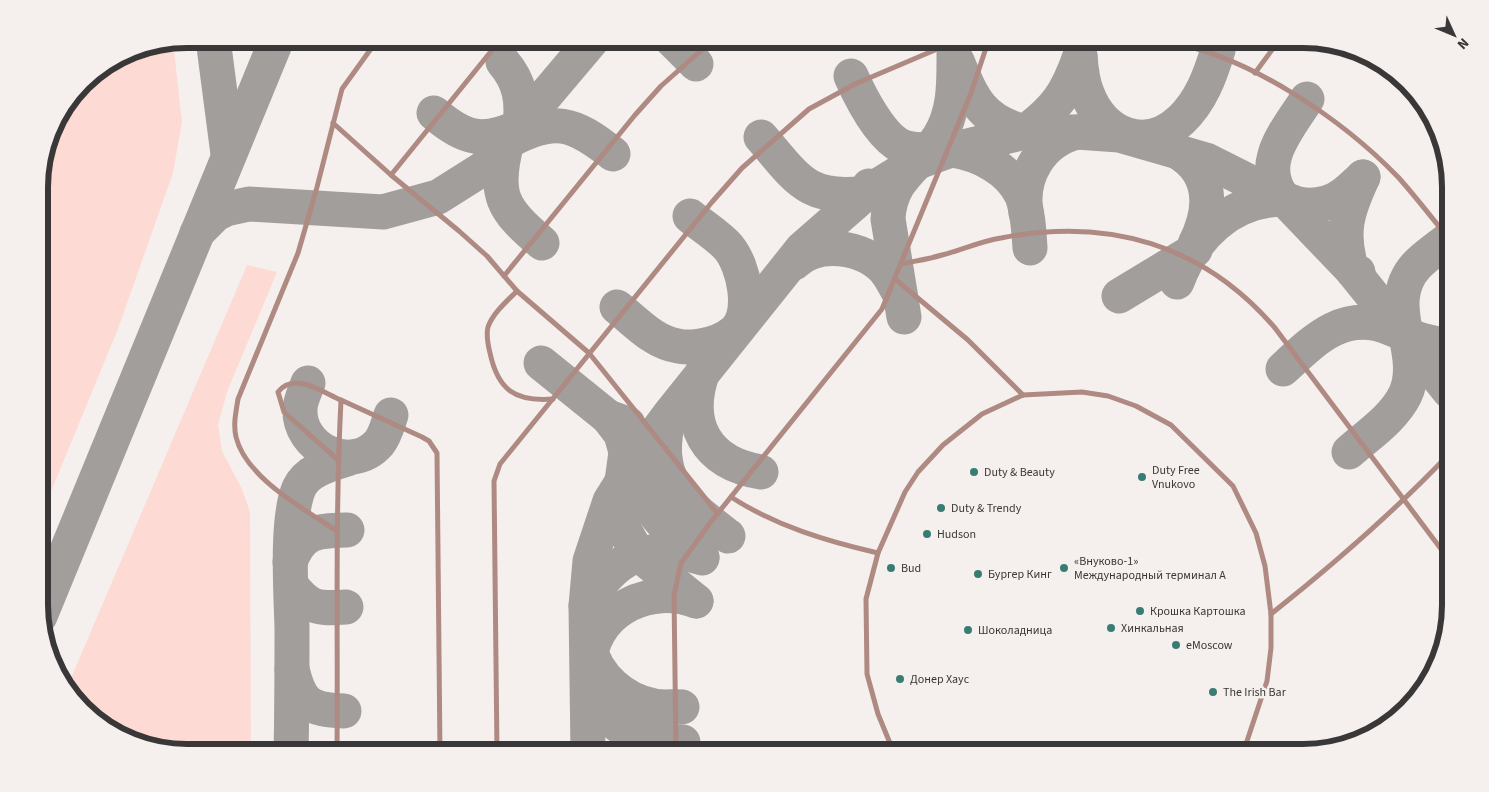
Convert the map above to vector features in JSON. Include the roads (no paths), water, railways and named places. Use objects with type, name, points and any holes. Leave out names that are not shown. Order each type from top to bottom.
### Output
[{"type":"lane","points":[[337,531],[266,481],[251,464],[236,438],[234,419],[238,399],[298,253],[342,89],[372,48]]},
{"type":"lane","points":[[391,175],[494,48]]},
{"type":"lane","points":[[504,276],[661,86],[704,48]]},
{"type":"lane","points":[[497,744],[494,481],[500,464],[552,398],[742,168],[809,108],[855,84],[940,48]]},
{"type":"lane","points":[[676,744],[675,584],[681,563],[882,309],[970,93],[985,48]]},
{"type":"lane","points":[[1193,48],[1255,73],[1348,130],[1398,178],[1442,231]]},
{"type":"lane","points":[[1255,73],[1273,48]]},
{"type":"lane","points":[[333,123],[391,175],[459,231],[517,291],[589,353],[718,514]]},
{"type":"lane","points":[[901,264],[941,256],[1000,238],[1043,231],[1112,234],[1162,247],[1187,257],[1226,280],[1257,306],[1442,550]]},
{"type":"lane","points":[[895,279],[968,340],[1023,395]]},
{"type":"lane","points":[[517,291],[498,311],[488,329],[493,366],[497,379],[504,387],[518,395],[537,400],[552,398]]},
{"type":"lane","points":[[338,460],[284,412],[278,392],[285,384],[298,382],[341,400],[422,437],[429,441],[437,453],[440,744]]},
{"type":"lane","points":[[890,744],[878,714],[867,674],[866,599],[878,553],[905,492],[918,472],[942,446],[982,414],[1023,395],[1082,392],[1108,396],[1136,406],[1171,425],[1233,486],[1256,533],[1266,566],[1271,614],[1267,681],[1246,744]]},
{"type":"lane","points":[[337,744],[339,608],[337,531],[341,400]]},
{"type":"lane","points":[[1271,614],[1334,564],[1405,500],[1442,461]]},
{"type":"lane","points":[[731,498],[783,526],[878,553]]},
{"type":"place","name":"Duty & Beauty","points":[[974,472]]},
{"type":"place","name":"Duty Free Vnukovo","points":[[1142,477]]},
{"type":"place","name":"Duty & Trendy","points":[[941,508]]},
{"type":"place","name":"Hudson","points":[[927,534]]},
{"type":"place","name":"Bud","points":[[891,568]]},
{"type":"place","name":"«Внуково-1» Международный терминал А","points":[[1064,568]]},
{"type":"place","name":"Бургер Кинг","points":[[978,574]]},
{"type":"place","name":"Крошка Картошка","points":[[1140,611]]},
{"type":"place","name":"Хинкальная","points":[[1111,628]]},
{"type":"place","name":"Шоколадница","points":[[968,630]]},
{"type":"place","name":"eMoscow","points":[[1176,645]]},
{"type":"place","name":"Донер Хаус","points":[[900,679]]},
{"type":"place","name":"The Irish Bar","points":[[1213,692]]}]
